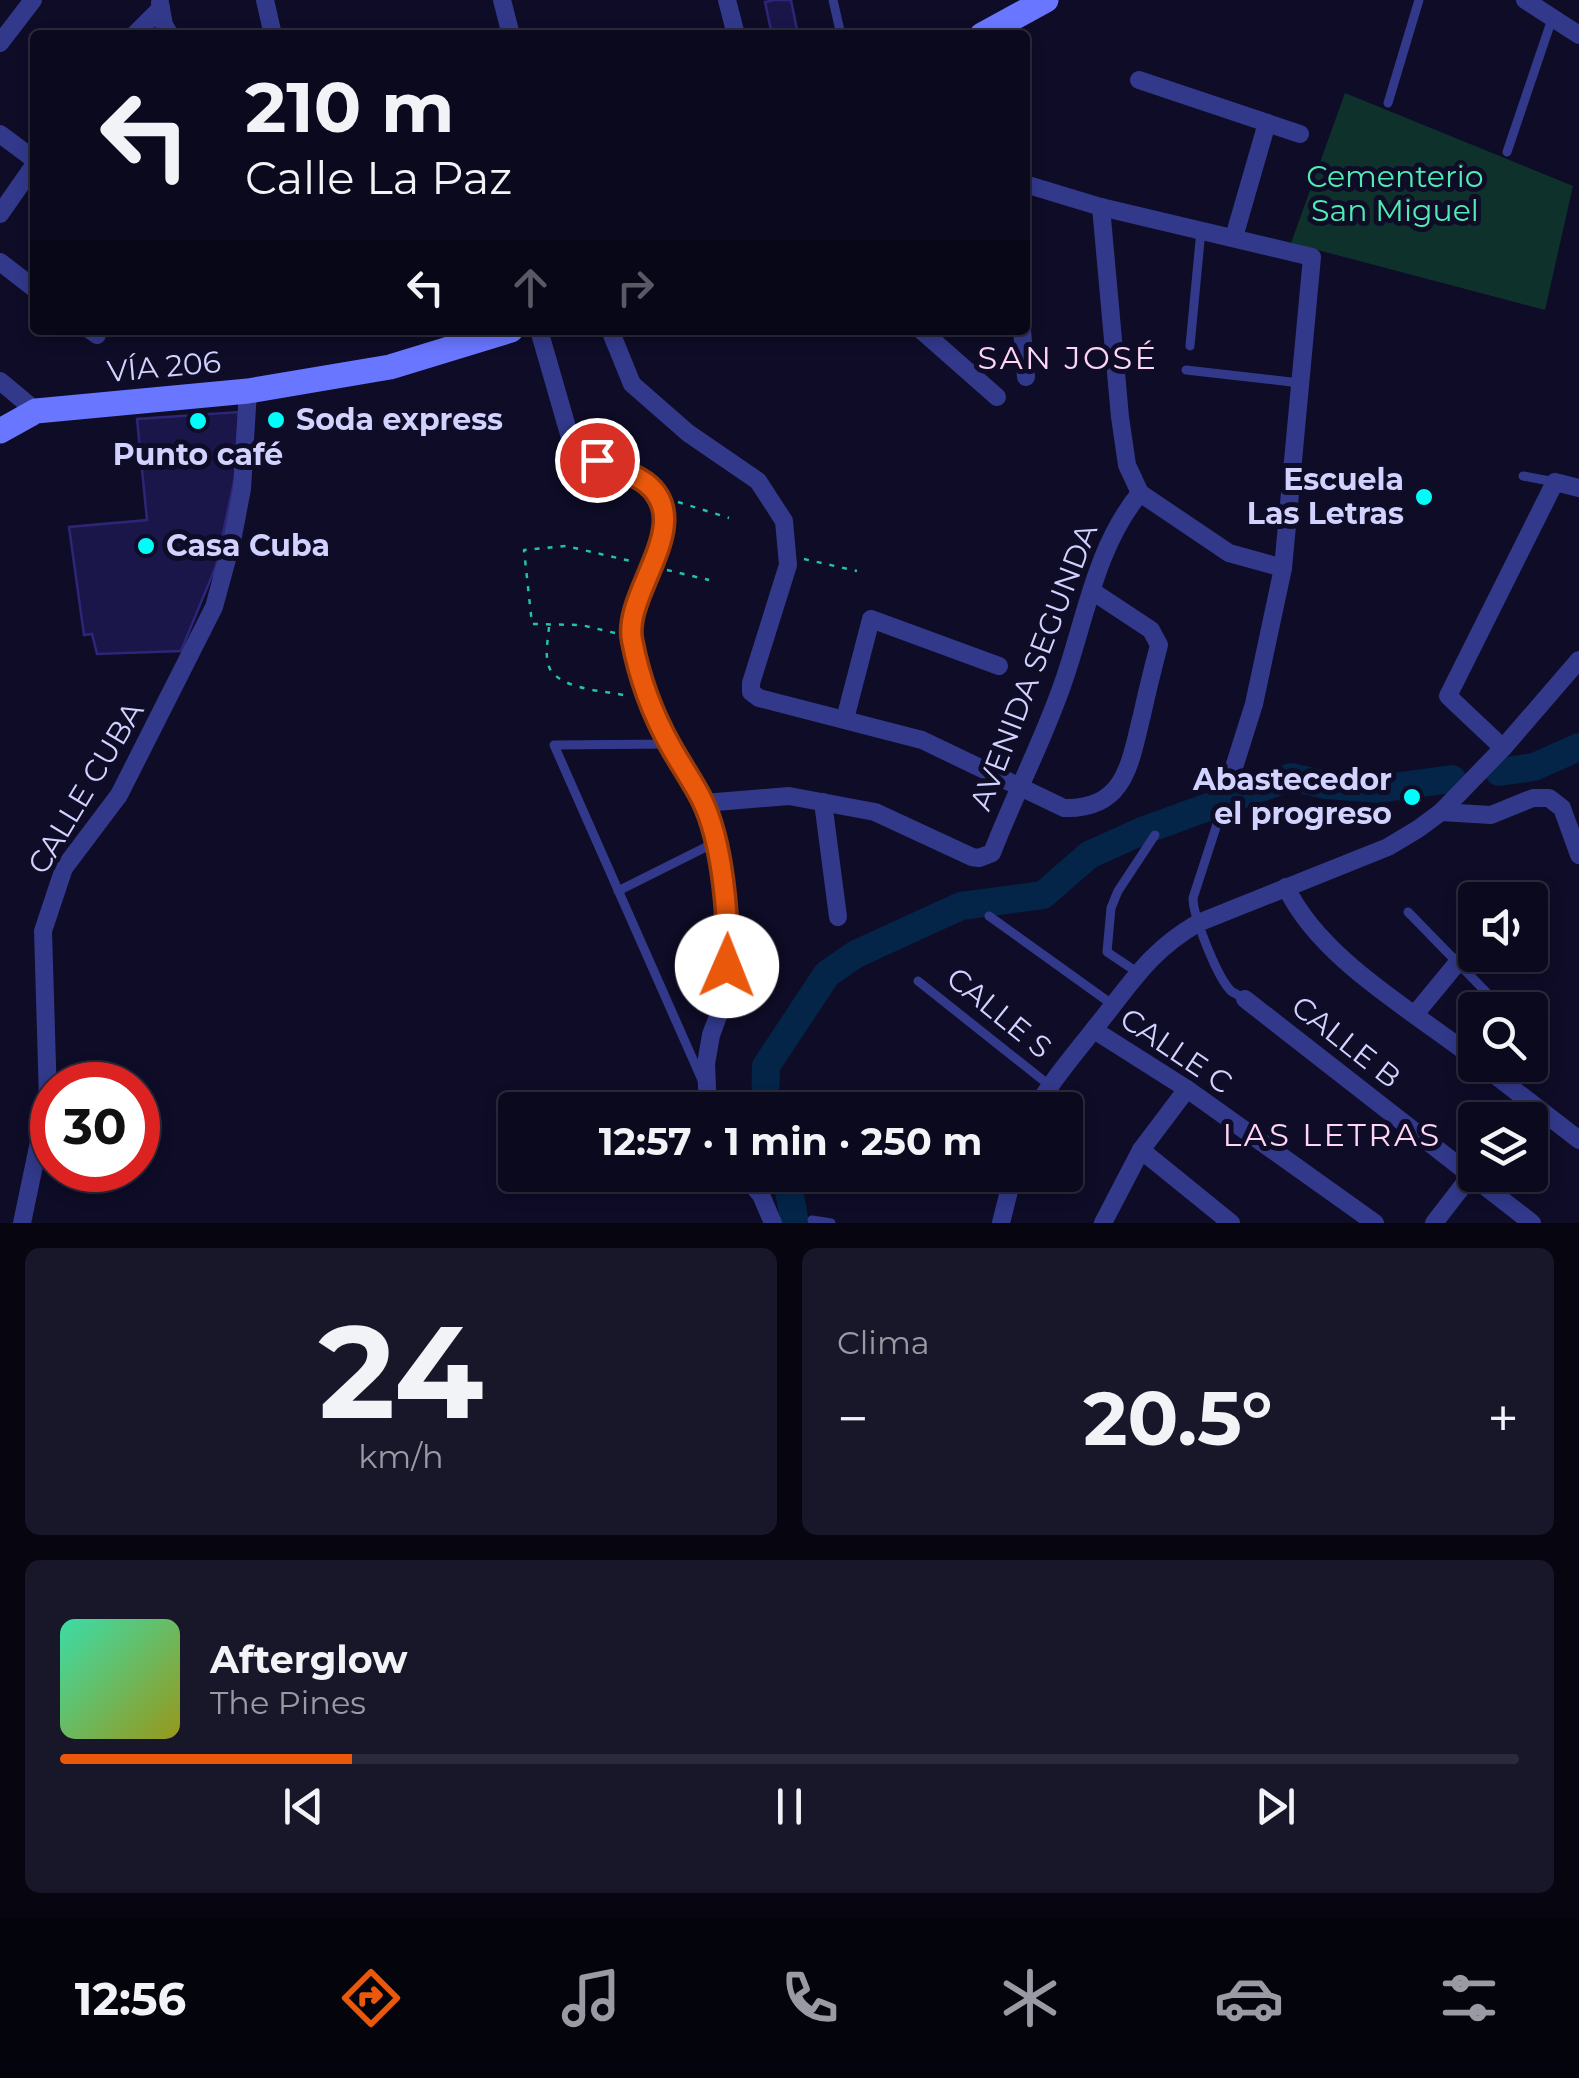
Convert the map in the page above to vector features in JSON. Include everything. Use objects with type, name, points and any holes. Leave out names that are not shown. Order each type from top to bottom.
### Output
[{"type":"main road","points":[[991,30],[1046,0]]},
{"type":"main road","name":"VÍA 206","points":[[0,431],[36,411],[248,391],[390,367],[495,335]]},
{"type":"street","points":[[0,43],[33,0]]},
{"type":"street","points":[[502,0],[510,30]]},
{"type":"street","points":[[727,0],[735,30]]},
{"type":"street","points":[[1525,0],[1579,35]]},
{"type":"street","points":[[267,1],[272,30]]},
{"type":"street","points":[[138,30],[160,4]]},
{"type":"street","points":[[160,4],[168,30]]},
{"type":"street","points":[[1139,80],[1300,134]]},
{"type":"street","points":[[1234,237],[1267,123]]},
{"type":"street","points":[[0,134],[30,158]]},
{"type":"street","points":[[0,214],[30,169]]},
{"type":"street","points":[[1030,186],[1100,207],[1312,257],[1282,568],[1258,687],[1230,780]]},
{"type":"street","points":[[1100,207],[1120,418],[1127,465],[1140,493],[1228,554],[1282,568]]},
{"type":"street","points":[[0,262],[30,284]]},
{"type":"street","points":[[540,335],[573,448],[646,483],[656,496],[664,527],[662,542],[633,610],[632,636],[650,700],[704,803],[724,880],[729,931],[723,994],[711,1036],[706,1092]]},
{"type":"street","points":[[612,335],[632,384],[688,433],[758,480],[784,521],[788,565],[751,683],[751,692],[759,698],[922,740],[1064,808],[1084,807],[1113,793],[1129,769],[1160,645],[1152,630],[1092,592]]},
{"type":"street","points":[[927,335],[997,397]]},
{"type":"street","points":[[1022,335],[1026,377]]},
{"type":"street","points":[[0,381],[36,411]]},
{"type":"street","name":"CALLE CUBA","points":[[22,1223],[48,1099],[43,930],[64,868],[120,796],[214,607],[242,489],[248,391]]},
{"type":"street","points":[[1503,748],[1448,696],[1556,482],[1579,488]]},
{"type":"street","name":"AVENIDA SEGUNDA","points":[[823,802],[875,812],[980,858],[992,853],[1063,684],[1099,561],[1140,493]]},
{"type":"street","points":[[845,719],[871,619],[999,666]]},
{"type":"street","points":[[1045,1092],[1137,972],[1172,938],[1198,922],[1388,847],[1441,812],[1579,660]]},
{"type":"street","points":[[704,803],[771,796],[823,802],[838,917]]},
{"type":"street","points":[[1441,812],[1491,815],[1534,798],[1549,798],[1562,808],[1579,855]]},
{"type":"street","points":[[1286,887],[1298,914],[1335,954],[1458,1046]]},
{"type":"street","points":[[1416,1013],[1458,962]]},
{"type":"street","name":"CALLE B","points":[[1245,999],[1458,1161]]},
{"type":"street","name":"CALLE C","points":[[1094,1030],[1186,1089],[1375,1223]]},
{"type":"street","points":[[1504,1082],[1530,1102]]},
{"type":"street","points":[[1104,1223],[1141,1150],[1186,1089]]},
{"type":"street","points":[[1548,1116],[1579,1140]]},
{"type":"street","points":[[1141,1150],[1231,1223]]},
{"type":"street","points":[[758,1192],[773,1223]]},
{"type":"street","points":[[1001,1223],[1009,1192]]},
{"type":"street","points":[[1434,1223],[1458,1192]]},
{"type":"street","name":"CALLE B","points":[[1496,1192],[1532,1223]]},
{"type":"lane","points":[[833,0],[840,30]]},
{"type":"lane","points":[[1388,103],[1419,0]]},
{"type":"lane","points":[[1508,152],[1552,19]]},
{"type":"lane","points":[[1190,346],[1201,230]]},
{"type":"lane","points":[[1186,370],[1300,383]]},
{"type":"lane","points":[[1523,476],[1556,482]]},
{"type":"lane","points":[[670,744],[554,744],[705,1087]]},
{"type":"lane","points":[[1198,922],[1193,898],[1220,818]]},
{"type":"lane","points":[[1137,972],[1107,952],[1110,908],[1155,835]]},
{"type":"lane","points":[[618,891],[714,843]]},
{"type":"lane","points":[[1408,912],[1458,962]]},
{"type":"lane","points":[[990,916],[1113,1005]]},
{"type":"lane","name":"CALLE B","points":[[1198,922],[1231,991],[1245,999]]},
{"type":"lane","points":[[1467,972],[1486,992]]},
{"type":"lane","name":"CALLE S","points":[[918,981],[1049,1085]]},
{"type":"lane","points":[[812,1220],[831,1223]]},
{"type":"path","points":[[656,496],[729,518]]},
{"type":"path","points":[[632,636],[581,625],[532,624],[524,550],[566,546],[709,580]]},
{"type":"path","points":[[788,556],[856,571]]},
{"type":"path","points":[[549,624],[548,665],[554,674],[573,684],[650,700]]},
{"type":"green space","name":"Cementerio San Miguel","points":[[1345,93],[1573,186],[1545,310],[1291,243]]},
{"type":"building","points":[[791,0],[797,30],[771,30],[765,2]]},
{"type":"building","name":"Casa Cuba","points":[[239,412],[235,477],[216,566],[181,651],[97,654],[92,634],[84,635],[69,527],[147,520],[137,419]]},
{"type":"waterway","points":[[1499,772],[1534,767],[1579,747]]},
{"type":"waterway","points":[[765,1092],[766,1066],[827,974],[856,954],[961,906],[1043,895],[1089,855],[1142,831],[1291,777],[1326,785],[1378,789],[1452,779]]},
{"type":"waterway","points":[[789,1192],[795,1223]]},
{"type":"place","name":"Soda express","points":[[276,420]]},
{"type":"place","name":"Punto café","points":[[198,421]]},
{"type":"place","name":"Escuela Las Letras","points":[[1424,497]]},
{"type":"place","name":"Casa Cuba","points":[[146,546]]},
{"type":"place","name":"Abastecedor el progreso","points":[[1412,797]]},
{"type":"district","name":"SAN JOSÉ","points":[[1068,358]]},
{"type":"district","name":"LAS LETRAS","points":[[1332,1135]]},
{"type":"route","points":[[597,460],[646,483],[662,510],[662,542],[633,610],[632,644],[650,700],[704,803],[724,880],[729,931],[727,966]]}]
